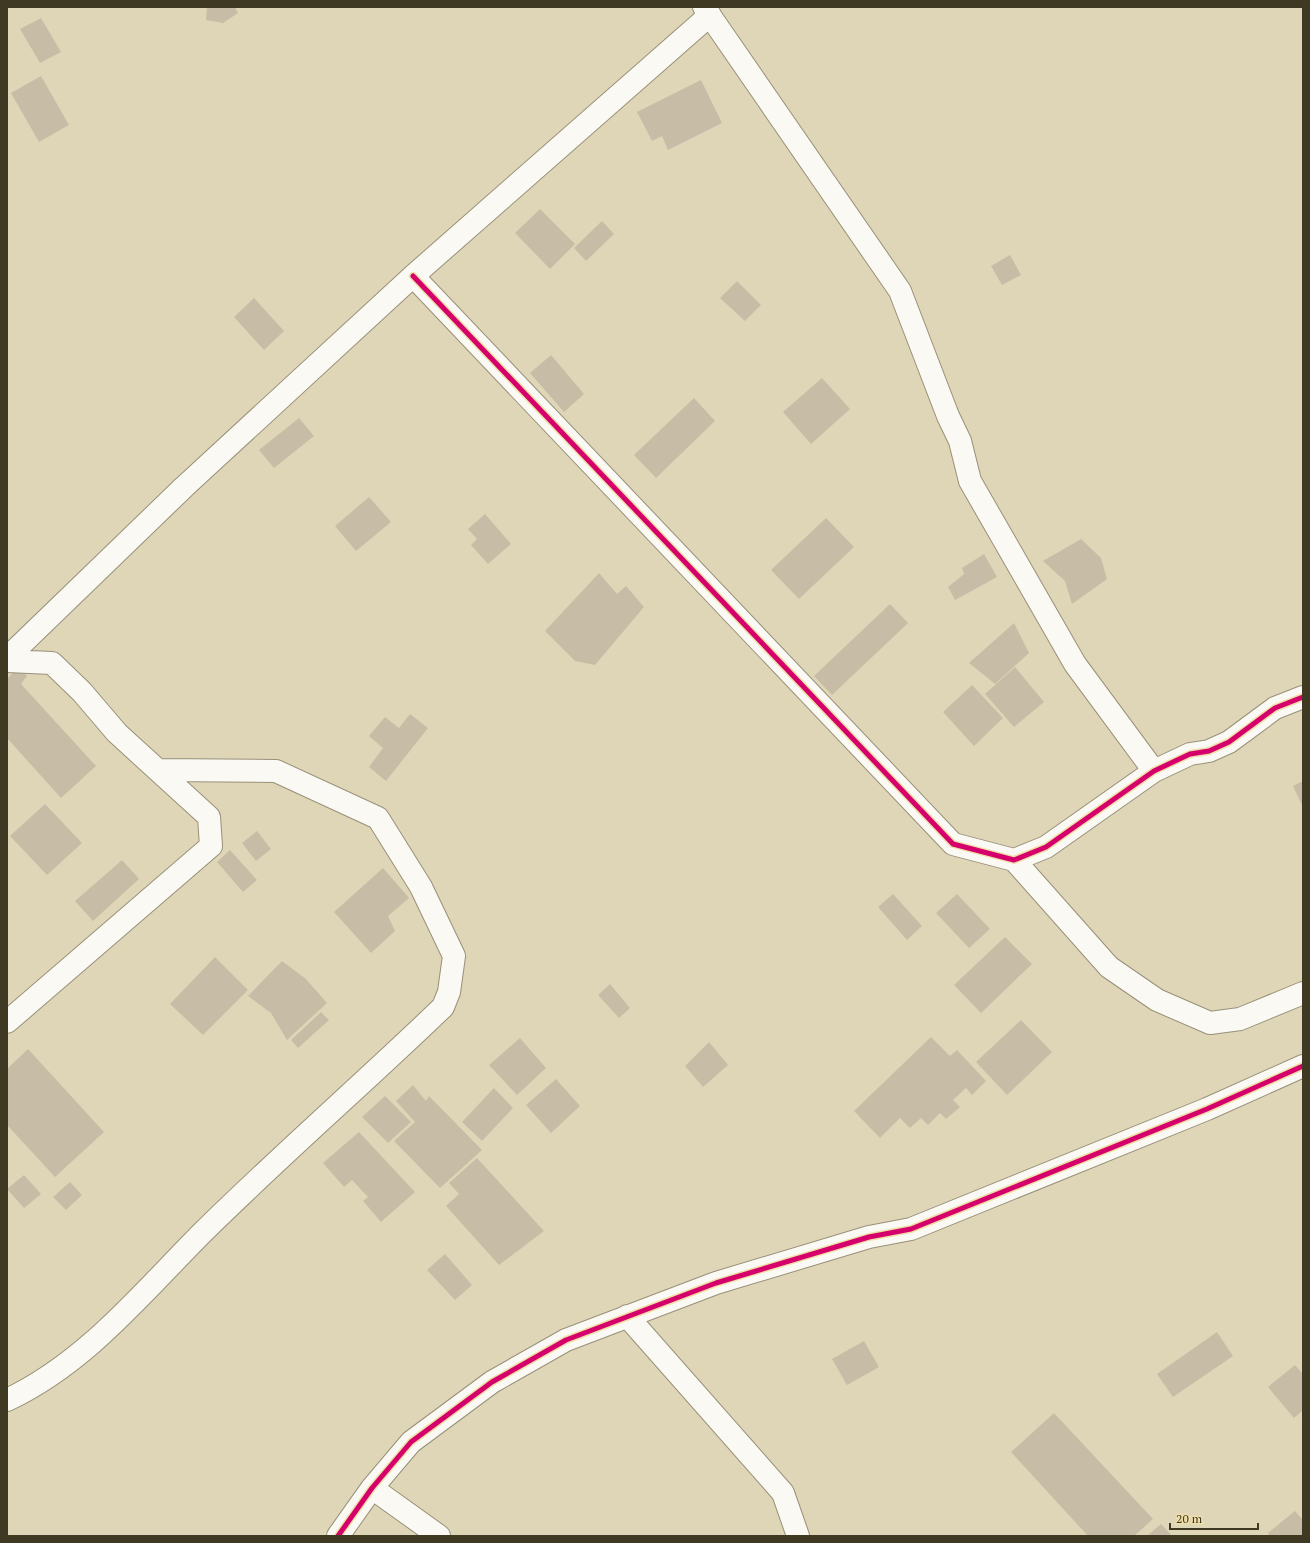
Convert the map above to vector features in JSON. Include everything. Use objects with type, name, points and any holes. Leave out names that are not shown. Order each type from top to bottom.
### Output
[{"type":"street","points":[[7,660],[184,487],[412,276],[707,11],[900,291],[948,416],[960,441],[970,481],[1075,664],[1154,771]]},
{"type":"street","points":[[412,276],[953,844],[1014,860],[1109,967],[1157,1000],[1210,1023],[1240,1019],[1303,994]]},
{"type":"street","points":[[7,660],[52,663],[82,692],[117,733],[209,817],[211,846],[7,1022]]},
{"type":"street","points":[[1014,860],[1046,847],[1154,771],[1190,754],[1209,751],[1229,742],[1275,708],[1303,697]]},
{"type":"street","points":[[7,1400],[24,1392],[60,1367],[104,1332],[149,1289],[203,1232],[443,1007],[449,992],[454,956],[421,887],[378,818],[276,771],[159,770]]},
{"type":"street","points":[[338,1536],[372,1488],[411,1442],[492,1382],[566,1340],[716,1283],[869,1237],[911,1229],[1207,1109],[1303,1066]]},
{"type":"street","points":[[627,1316],[783,1493],[798,1536]]},
{"type":"street","points":[[372,1488],[439,1536]]},
{"type":"building","points":[[207,7],[235,7],[238,13],[223,23],[206,20]]},
{"type":"building","points":[[41,18],[61,52],[40,63],[20,29]]},
{"type":"building","points":[[41,76],[69,125],[39,142],[11,93]]},
{"type":"building","points":[[701,80],[722,123],[668,150],[662,136],[652,141],[637,112]]},
{"type":"building","points":[[540,209],[575,244],[550,269],[515,233]]},
{"type":"building","points":[[602,221],[614,234],[586,261],[574,248]]},
{"type":"building","points":[[1010,255],[1021,275],[1002,285],[991,266]]},
{"type":"building","points":[[737,281],[761,305],[745,321],[720,298]]},
{"type":"building","points":[[254,298],[284,331],[264,350],[234,317]]},
{"type":"building","points":[[551,355],[584,394],[564,412],[530,373]]},
{"type":"building","points":[[822,378],[850,409],[811,444],[783,412]]},
{"type":"building","points":[[694,398],[715,421],[656,478],[634,455]]},
{"type":"building","points":[[299,418],[314,436],[274,468],[259,450]]},
{"type":"building","points":[[369,497],[391,522],[356,551],[335,526]]},
{"type":"building","points":[[485,514],[511,544],[488,564],[471,545],[477,539],[468,529]]},
{"type":"building","points":[[826,518],[854,547],[799,599],[771,570]]},
{"type":"building","points":[[1081,539],[1101,558],[1107,579],[1072,604],[1065,581],[1043,561]]},
{"type":"building","points":[[984,554],[997,577],[955,600],[948,587],[964,574],[962,568]]},
{"type":"building","points":[[599,573],[617,594],[626,586],[644,607],[595,665],[575,661],[545,631]]},
{"type":"building","points":[[890,604],[908,623],[832,695],[814,676]]},
{"type":"building","points":[[1014,623],[1029,653],[995,684],[969,663]]},
{"type":"building","points":[[18,667],[27,676],[21,684],[96,766],[61,798],[7,738],[7,679]]},
{"type":"building","points":[[1015,667],[1044,702],[1014,727],[985,694]]},
{"type":"building","points":[[972,685],[1003,718],[974,746],[943,712]]},
{"type":"building","points":[[410,714],[428,728],[386,781],[369,767],[383,748],[369,736],[385,717],[399,728]]},
{"type":"building","points":[[1303,781],[1303,807],[1293,786]]},
{"type":"building","points":[[45,804],[82,843],[47,875],[10,836]]},
{"type":"building","points":[[257,831],[271,849],[256,861],[242,843]]},
{"type":"building","points":[[230,850],[257,880],[243,892],[217,862]]},
{"type":"building","points":[[122,860],[139,879],[93,921],[75,901]]},
{"type":"building","points":[[383,868],[409,898],[388,916],[395,931],[371,953],[334,912]]},
{"type":"building","points":[[893,894],[922,926],[907,940],[878,907]]},
{"type":"building","points":[[957,894],[990,929],[969,948],[936,913]]},
{"type":"building","points":[[1005,937],[1032,964],[981,1013],[954,985]]},
{"type":"building","points":[[215,957],[248,990],[203,1035],[170,1004]]},
{"type":"building","points":[[282,961],[306,979],[327,1003],[287,1040],[271,1013],[248,996]]},
{"type":"building","points":[[610,984],[630,1008],[619,1018],[598,995]]},
{"type":"building","points":[[321,1012],[329,1020],[298,1048],[291,1040]]},
{"type":"building","points":[[1021,1020],[1052,1052],[1007,1095],[976,1062]]},
{"type":"building","points":[[931,1037],[950,1056],[957,1050],[986,1081],[972,1095],[966,1088],[953,1100],[960,1107],[946,1119],[940,1113],[928,1125],[921,1118],[910,1128],[900,1118],[880,1138],[854,1111]]},
{"type":"building","points":[[520,1038],[546,1068],[517,1095],[489,1065]]},
{"type":"building","points":[[709,1042],[728,1065],[703,1087],[685,1066]]},
{"type":"building","points":[[28,1049],[104,1132],[55,1177],[7,1125],[7,1069]]},
{"type":"building","points":[[556,1079],[580,1106],[551,1133],[526,1105]]},
{"type":"building","points":[[413,1085],[426,1101],[429,1096],[482,1150],[440,1188],[394,1141],[415,1122],[396,1101]]},
{"type":"building","points":[[494,1088],[513,1108],[482,1141],[462,1122]]},
{"type":"building","points":[[385,1096],[411,1122],[388,1143],[362,1117]]},
{"type":"building","points":[[359,1132],[415,1192],[381,1222],[363,1201],[368,1197],[352,1180],[344,1187],[323,1163]]},
{"type":"building","points":[[477,1158],[544,1231],[499,1265],[446,1206],[459,1194],[449,1183]]},
{"type":"building","points":[[24,1175],[41,1194],[24,1208],[7,1189]]},
{"type":"building","points":[[70,1182],[82,1195],[66,1210],[53,1197]]},
{"type":"building","points":[[445,1254],[472,1285],[455,1300],[427,1270]]},
{"type":"building","points":[[1217,1332],[1233,1356],[1173,1397],[1157,1374]]},
{"type":"building","points":[[864,1341],[879,1367],[847,1385],[832,1359]]},
{"type":"building","points":[[1295,1365],[1303,1374],[1303,1410],[1294,1418],[1268,1387]]},
{"type":"building","points":[[1054,1413],[1153,1519],[1134,1536],[1088,1536],[1011,1452]]},
{"type":"building","points":[[1295,1511],[1303,1520],[1303,1536],[1270,1536],[1268,1533]]},
{"type":"building","points":[[1161,1524],[1172,1536],[1147,1536]]},
{"type":"cycle path","points":[[413,276],[953,844],[1014,860],[1046,847],[1154,771],[1190,754],[1209,751],[1229,742],[1275,708],[1303,697]]},
{"type":"cycle path","points":[[338,1536],[372,1488],[411,1442],[492,1382],[566,1340],[716,1283],[869,1237],[911,1229],[1207,1109],[1303,1066]]}]
